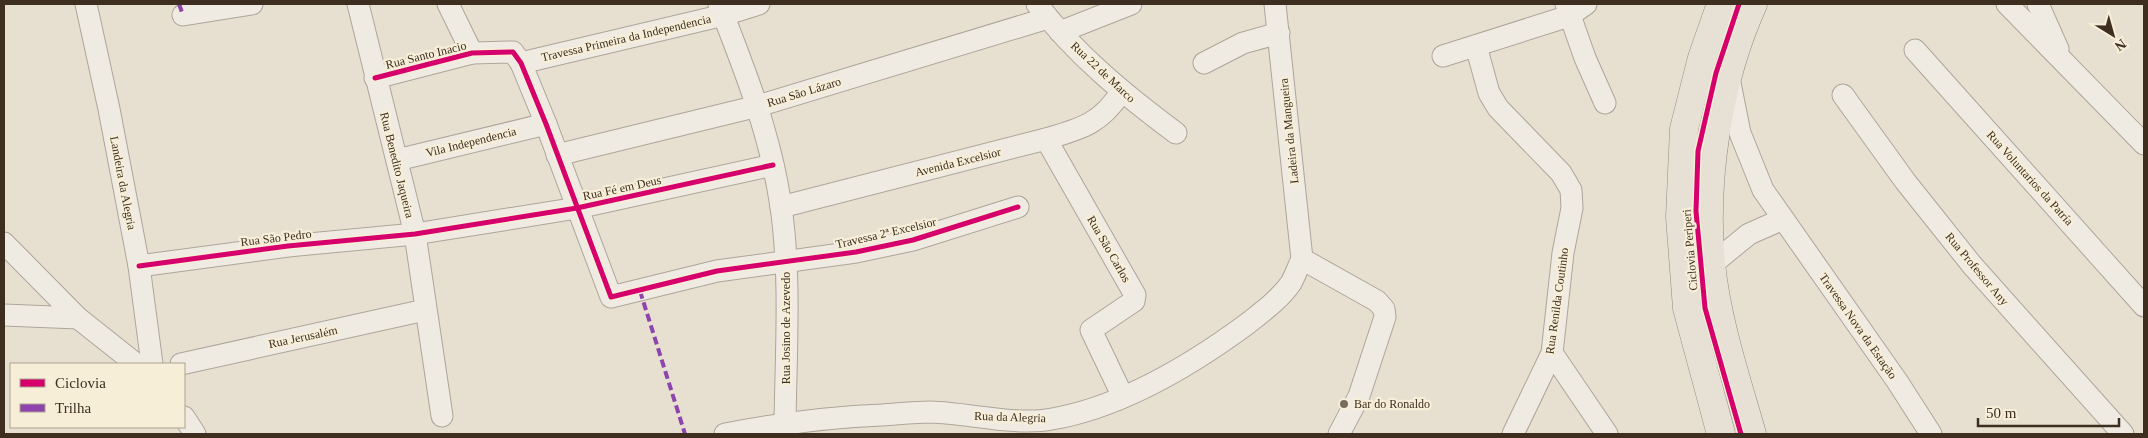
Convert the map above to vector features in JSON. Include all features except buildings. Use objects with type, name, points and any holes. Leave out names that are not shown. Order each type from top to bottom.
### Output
[{"type":"main road","points":[[1721,4],[1702,58],[1684,129],[1680,217],[1686,308],[1721,434]]},
{"type":"main road","points":[[1752,434],[1723,330],[1711,265],[1708,214],[1712,161],[1728,75],[1753,4]]},
{"type":"street","name":"Landeira da Alegria","points":[[86,4],[110,109],[139,266],[152,363]]},
{"type":"street","points":[[183,15],[252,4]]},
{"type":"street","name":"Rua Benedito Jaqueira","points":[[358,4],[415,234],[442,416]]},
{"type":"street","points":[[448,4],[472,53]]},
{"type":"street","name":"Travessa Primeira da Independencia","points":[[517,58],[722,9],[759,4]]},
{"type":"street","name":"Rua São Lázaro","points":[[557,155],[758,106],[1048,18],[1131,4]]},
{"type":"street","name":"Ladeira da Mangueira","points":[[1275,4],[1302,259]]},
{"type":"street","points":[[1443,56],[1476,46],[1586,4]]},
{"type":"street","points":[[2007,4],[2144,144]]},
{"type":"street","points":[[2038,4],[2064,63]]},
{"type":"street","name":"Rua Josino de Azevedo","points":[[722,9],[758,106],[773,165],[781,207],[786,262],[787,428]]},
{"type":"street","points":[[1568,10],[1585,58],[1605,103]]},
{"type":"street","name":"Rua 22 de Marco","points":[[1048,18],[1121,92],[1176,133]]},
{"type":"street","points":[[1204,63],[1243,43],[1279,33]]},
{"type":"street","name":"Rua Renilda Coutinho","points":[[1476,46],[1489,93],[1498,108],[1560,173],[1571,190],[1572,208],[1563,253],[1552,353],[1513,434]]},
{"type":"street","name":"Rua Voluntarios da Patría","points":[[1915,50],[2144,306]]},
{"type":"street","name":"Rua Santo Inacio","points":[[375,78],[472,53],[517,58]]},
{"type":"street","points":[[517,58],[546,124],[577,208]]},
{"type":"street","name":"Travessa Nova da Estação","points":[[1728,75],[1740,133],[1751,166],[1763,190],[1931,434]]},
{"type":"street","name":"Avenida Excelsior","points":[[781,207],[1046,139],[1088,126],[1104,114],[1121,92]]},
{"type":"street","name":"Rua Professor Any","points":[[1843,95],[1905,182],[1972,265],[2123,434]]},
{"type":"street","name":"Vila Independencia","points":[[397,160],[546,124]]},
{"type":"street","name":"Rua São Carlos","points":[[1046,139],[1136,295],[1134,301],[1091,330],[1123,397]]},
{"type":"street","name":"Rua Fé em Deus","points":[[415,234],[577,208],[773,165]]},
{"type":"street","name":"Travessa 2ª Excelsior","points":[[577,208],[608,293],[612,297],[717,271],[856,252],[913,240],[1018,206]]},
{"type":"street","points":[[1711,265],[1750,234],[1784,219]]},
{"type":"street","name":"Rua São Pedro","points":[[139,266],[288,246],[415,234]]},
{"type":"street","points":[[4,243],[78,318],[135,363]]},
{"type":"street","points":[[1302,259],[1377,301],[1384,309],[1385,317],[1360,396],[1339,434]]},
{"type":"street","name":"Rua da Alegria","points":[[725,434],[930,412],[1012,420],[1050,420],[1084,412],[1123,397],[1163,378],[1222,341],[1269,307],[1291,283],[1302,259]]},
{"type":"street","name":"Rua Jerusalém","points":[[185,363],[425,310]]},
{"type":"street","points":[[4,315],[78,318]]},
{"type":"street","points":[[1552,353],[1607,434]]},
{"type":"street","points":[[185,419],[195,434]]},
{"type":"marked path","points":[[179,4],[183,15]]},
{"type":"marked path","points":[[640,291],[685,434]]},
{"type":"cycle path","name":"Ciclovia Periperi","points":[[1739,4],[1716,73],[1698,151],[1696,211],[1705,308],[1741,434]]},
{"type":"cycle path","points":[[375,78],[472,53],[513,52],[521,63],[546,124],[611,297],[717,271],[856,252],[913,240],[1018,207]]},
{"type":"cycle path","points":[[139,266],[288,246],[415,234],[577,208],[773,165]]},
{"type":"place","name":"Bar do Ronaldo","points":[[1344,404]]}]
